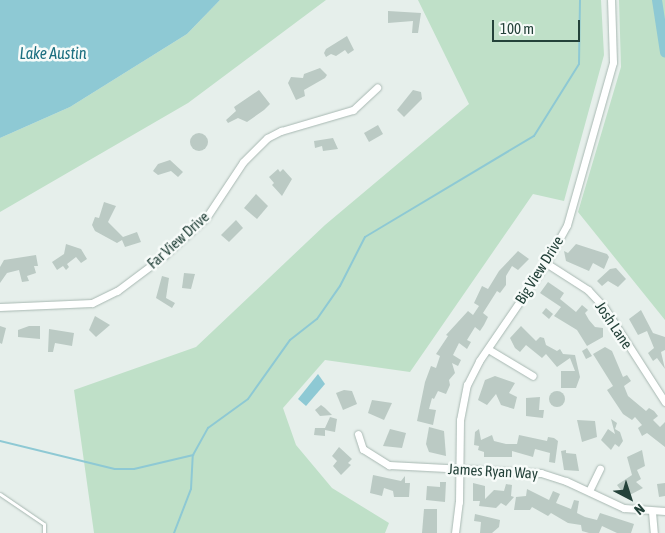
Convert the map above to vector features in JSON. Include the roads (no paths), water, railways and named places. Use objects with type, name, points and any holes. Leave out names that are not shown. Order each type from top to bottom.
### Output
[{"type":"street","name":"Big View Drive","points":[[454,533],[464,397],[473,373],[546,263],[567,225],[613,62],[611,0]]},
{"type":"street","name":"Far View Drive","points":[[0,307],[92,303],[117,291],[165,254],[206,218],[243,162],[267,138],[281,131],[353,110],[377,88]]},
{"type":"street","name":"Josh Lane","points":[[546,263],[588,290],[604,307],[665,402]]},
{"type":"street","points":[[488,349],[533,376]]},
{"type":"street","name":"James Ryan Way","points":[[358,434],[363,449],[389,464],[541,473],[589,491],[624,508],[652,512],[665,511]]},
{"type":"street","points":[[589,491],[600,468]]},
{"type":"street","points":[[652,512],[654,533]]},
{"type":"lane","points":[[0,494],[44,524],[44,533]]},
{"type":"water","name":"Lake Austin","points":[[0,0],[220,0],[187,34],[70,107],[0,138]]},
{"type":"water","points":[[318,374],[325,384],[306,406],[298,399]]},
{"type":"waterway","points":[[0,441],[115,469],[134,469],[193,455],[208,428],[248,399],[290,340],[317,319],[340,286],[365,237],[534,136],[579,64],[580,0]]},
{"type":"waterway","points":[[657,0],[665,52]]},
{"type":"waterway","points":[[174,533],[191,489],[193,456]]}]
